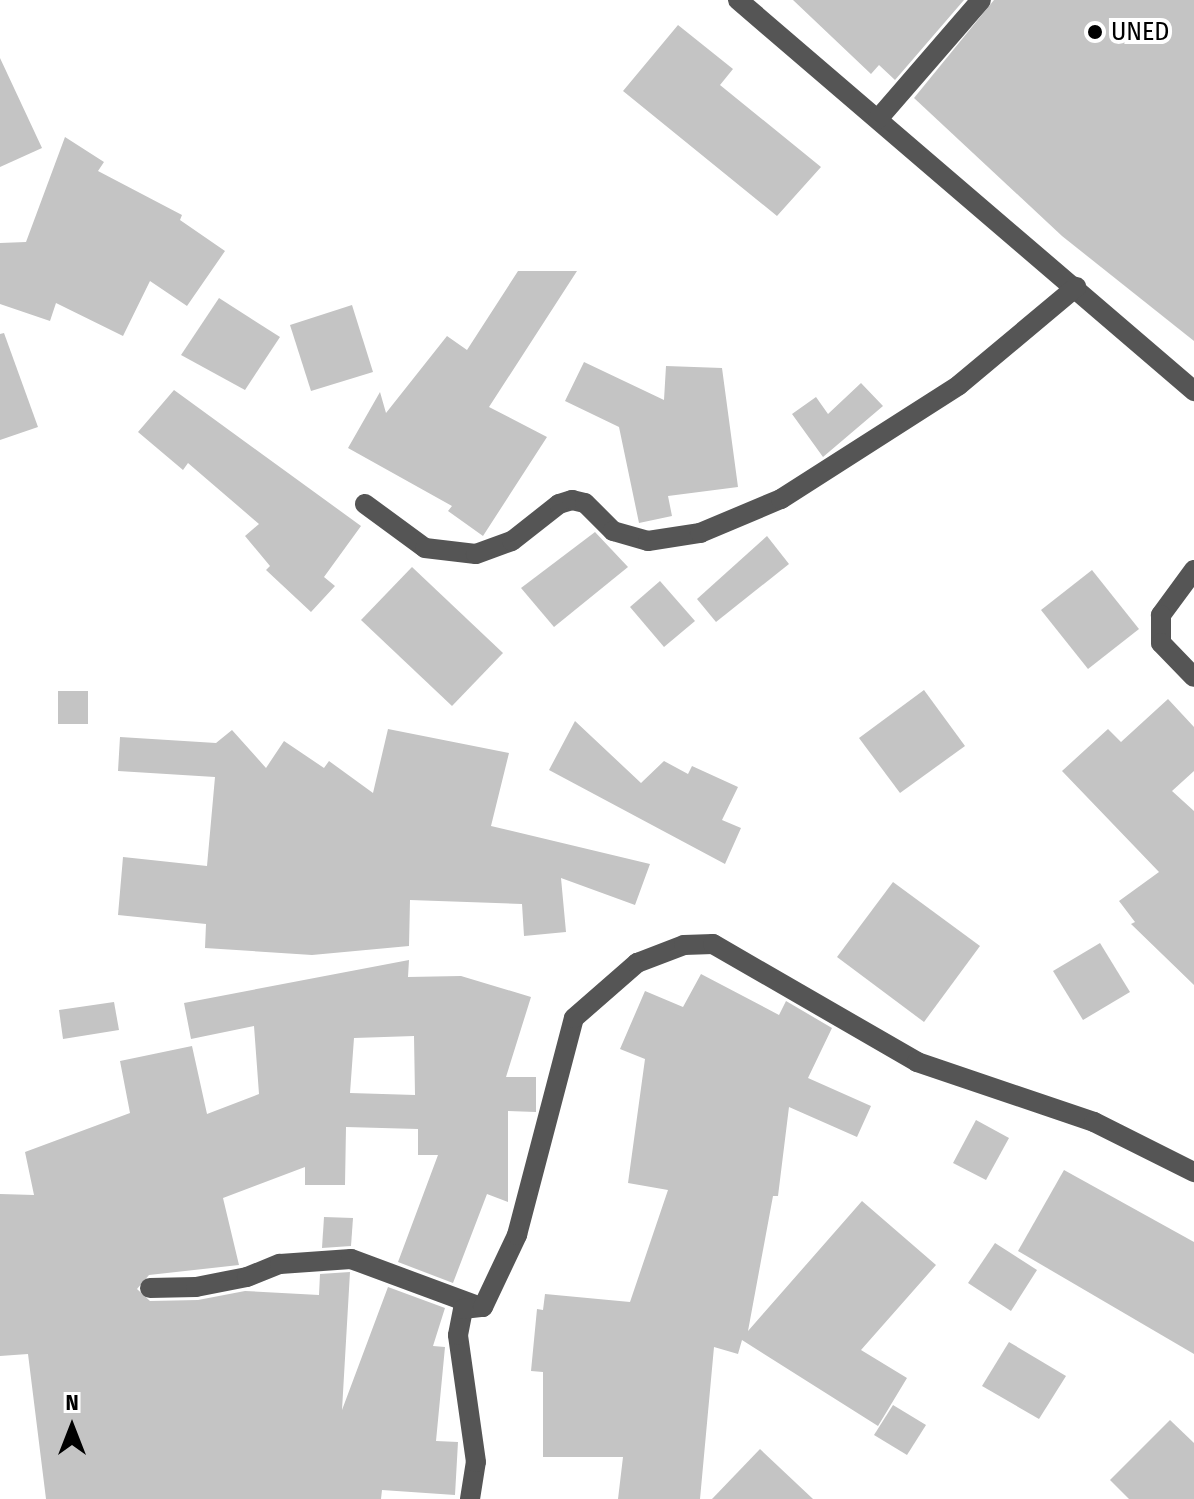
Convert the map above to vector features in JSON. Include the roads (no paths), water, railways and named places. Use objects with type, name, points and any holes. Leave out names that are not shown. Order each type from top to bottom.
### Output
[{"type":"street","points":[[738,0],[1194,391]]},
{"type":"street","points":[[878,119],[981,0]]},
{"type":"street","points":[[365,504],[425,548],[476,554],[512,541],[559,504],[572,500],[585,503],[613,531],[648,541],[700,533],[781,499],[959,385],[1076,287]]},
{"type":"street","points":[[1194,570],[1161,615],[1161,643],[1194,677]]},
{"type":"street","points":[[483,1307],[517,1235],[574,1018],[637,963],[684,945],[713,944],[917,1062],[1094,1122],[1194,1172]]},
{"type":"street","points":[[150,1288],[196,1287],[247,1277],[280,1264],[351,1259],[483,1307]]},
{"type":"street","points":[[470,1499],[476,1462],[458,1335],[463,1309],[483,1307]]},
{"type":"place","name":"UNED","points":[[1095,32]]}]
